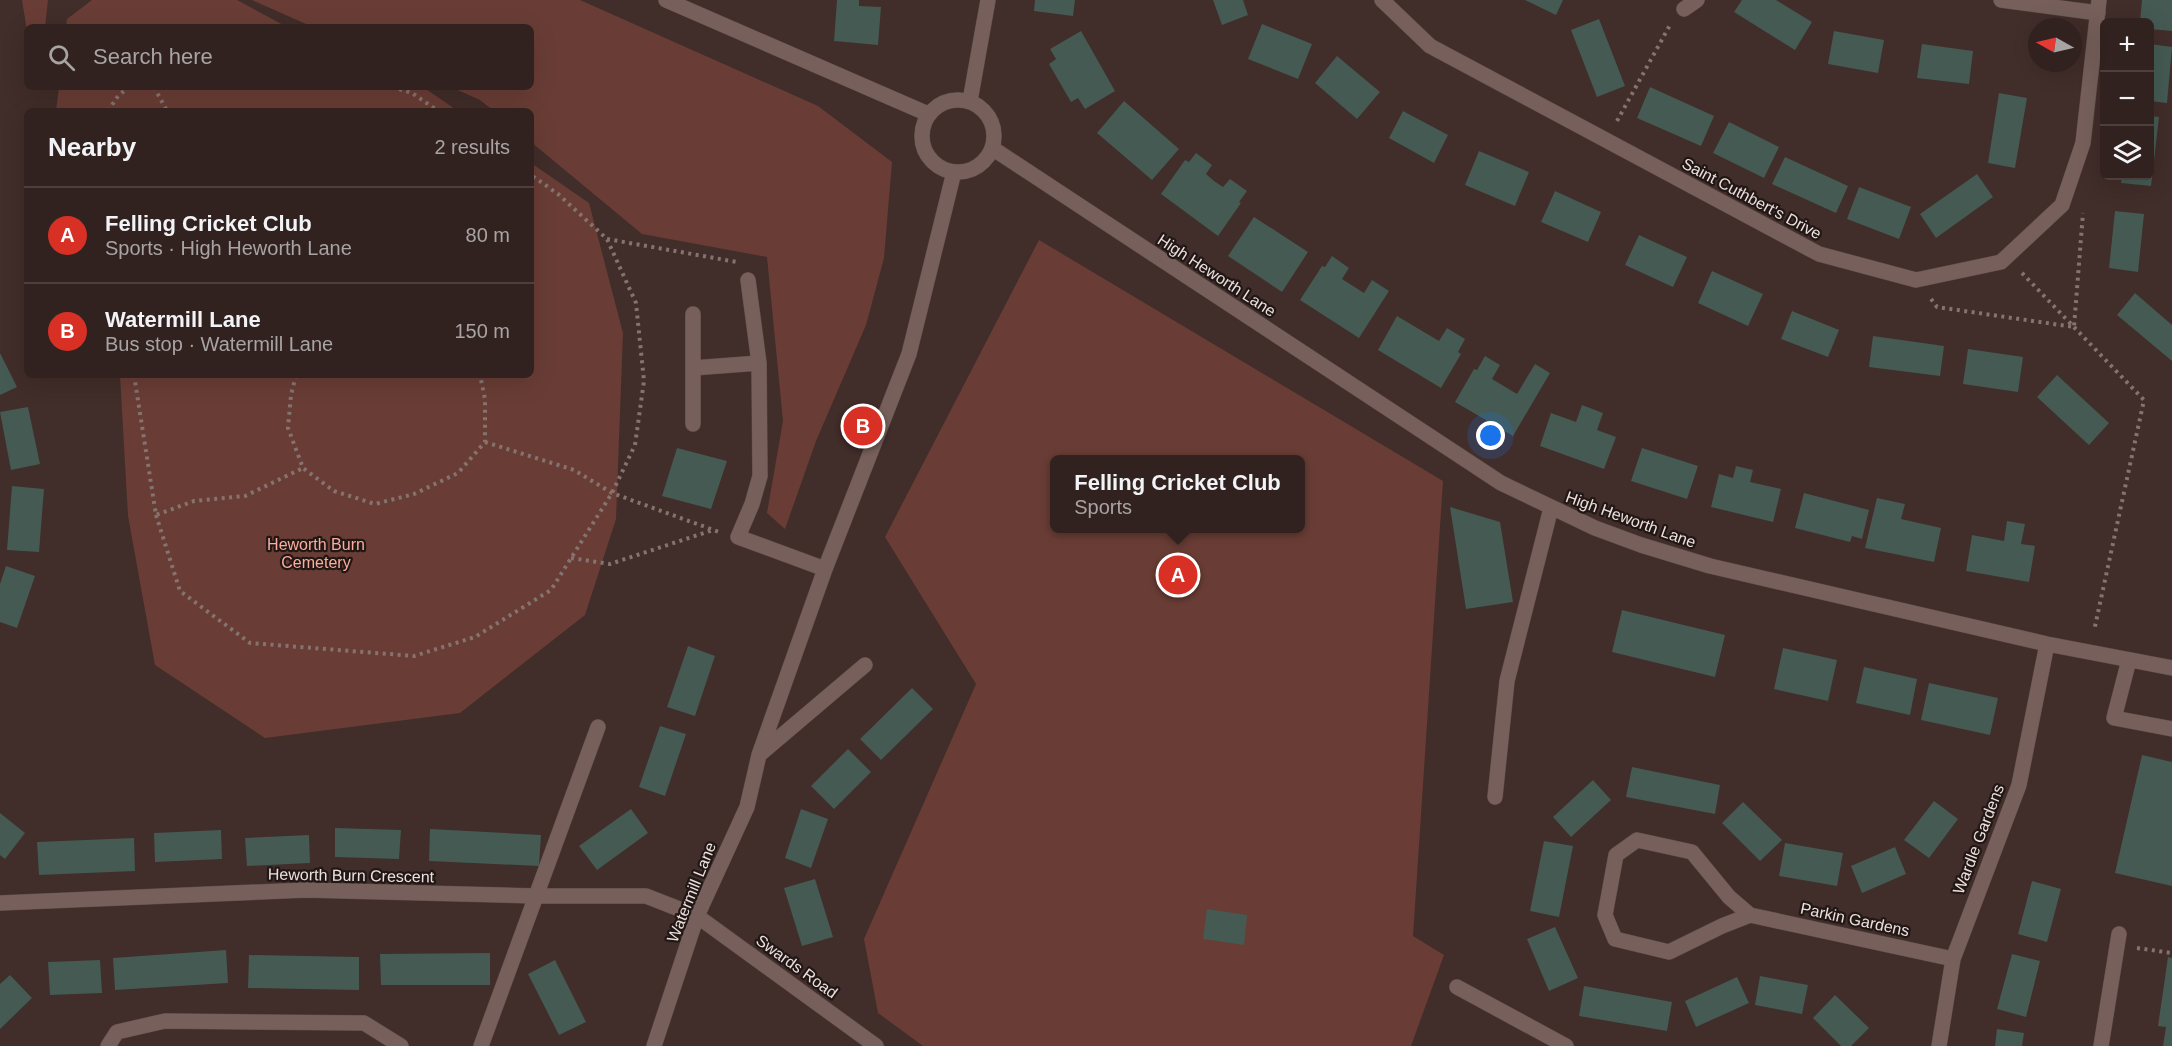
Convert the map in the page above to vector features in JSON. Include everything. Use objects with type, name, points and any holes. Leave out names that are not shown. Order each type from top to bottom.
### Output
[{"type":"street","points":[[666,0],[928,114]]},
{"type":"street","points":[[970,101],[988,0]]},
{"type":"street","name":"Saint Cuthbert's Drive","points":[[1382,0],[1430,46],[1819,254],[1916,279],[2001,262],[2062,205],[2083,143],[2098,7]]},
{"type":"street","points":[[2001,0],[2098,7]]},
{"type":"street","points":[[952,99],[970,101],[984,110],[991,119],[994,131],[992,148],[988,156],[980,165],[969,171],[954,172],[938,166],[925,153],[921,142],[921,130],[928,114],[941,103],[952,99]]},
{"type":"street","name":"High Heworth Lane","points":[[992,148],[1502,483],[1595,528],[1710,566],[2047,644],[2172,668]]},
{"type":"street","name":"Watermill Lane","points":[[654,1046],[697,916],[747,807],[759,755],[825,568],[909,354],[954,172]]},
{"type":"street","points":[[748,280],[759,363],[760,476],[752,504],[738,537],[825,568]]},
{"type":"street","points":[[693,314],[693,424]]},
{"type":"street","points":[[693,368],[759,363]]},
{"type":"street","points":[[1495,797],[1507,681],[1551,508]]},
{"type":"street","name":"Wardle Gardens","points":[[1939,1046],[1953,958],[2019,785],[2047,644]]},
{"type":"street","points":[[2129,660],[2114,718],[2172,729]]},
{"type":"street","points":[[759,755],[865,665]]},
{"type":"street","points":[[481,1046],[598,727]]},
{"type":"street","name":"Parkin Gardens","points":[[1750,915],[1669,952],[1615,939],[1605,915],[1616,855],[1636,840],[1692,852],[1729,897],[1750,915],[1953,958]]},
{"type":"street","name":"Heworth Burn Crescent","points":[[0,903],[306,890],[535,896],[646,896],[697,916]]},
{"type":"street","name":"Swards Road","points":[[697,916],[876,1046]]},
{"type":"street","points":[[2101,1046],[2118,939]]},
{"type":"street","points":[[1457,987],[1566,1046]]},
{"type":"street","points":[[108,1046],[117,1032],[165,1021],[364,1023],[401,1046]]},
{"type":"path","points":[[1606,140],[1673,20],[1690,4]]},
{"type":"path","points":[[110,108],[125,90]]},
{"type":"path","points":[[156,90],[165,108]]},
{"type":"path","points":[[402,90],[412,93],[434,108]]},
{"type":"path","points":[[134,378],[156,515],[180,591],[250,644],[414,656],[475,637],[551,590],[612,493],[635,445],[644,381],[636,303],[607,239],[558,195],[534,177]]},
{"type":"path","points":[[2074,327],[2084,203]]},
{"type":"path","points":[[607,239],[745,264],[748,280]]},
{"type":"path","points":[[2007,257],[2144,400],[2089,652]]},
{"type":"path","points":[[1916,279],[1937,307],[2074,327]]},
{"type":"path","points":[[295,378],[288,428],[303,468],[334,491],[375,504],[414,494],[459,473],[485,442],[485,399],[481,378]]},
{"type":"path","points":[[485,442],[574,470],[612,493],[714,530],[610,564],[572,558]]},
{"type":"path","points":[[156,515],[194,501],[245,496],[303,468]]},
{"type":"path","points":[[2118,939],[2172,953]]},
{"type":"green space","points":[[22,0],[48,0],[45,24],[26,24]]},
{"type":"green space","points":[[92,0],[237,0],[281,24],[66,24],[67,19]]},
{"type":"green space","points":[[252,0],[580,0],[818,106],[892,162],[884,258],[866,325],[816,441],[785,529],[767,513],[783,421],[767,257],[642,234],[534,144],[534,108],[490,108],[480,100],[458,90],[534,90],[534,24],[306,24]]},
{"type":"green space","points":[[59,90],[427,90],[454,108],[56,108]]},
{"type":"green space","name":"Heworth Burn Cemetery","points":[[534,165],[589,203],[623,333],[616,519],[585,615],[460,713],[265,738],[155,665],[128,516],[120,378],[534,378]]},
{"type":"green space","points":[[1039,240],[1443,481],[1413,936],[1444,955],[1411,1046],[923,1046],[878,1013],[864,939],[976,684],[885,537]]},
{"type":"building","points":[[837,0],[859,0],[859,6],[881,7],[878,45],[834,41]]},
{"type":"building","points":[[1035,0],[1075,0],[1073,16],[1034,11]]},
{"type":"building","points":[[1213,0],[1243,0],[1248,15],[1222,25]]},
{"type":"building","points":[[1525,0],[1563,0],[1556,15]]},
{"type":"building","points":[[1742,0],[1776,0],[1812,22],[1795,50],[1734,12]]},
{"type":"building","points":[[2142,0],[2172,0],[2172,31],[2154,29],[2154,18],[2140,18]]},
{"type":"building","points":[[1599,19],[1625,86],[1597,97],[1571,30]]},
{"type":"building","points":[[1262,24],[1312,44],[1298,79],[1248,59]]},
{"type":"building","points":[[1081,31],[1115,91],[1085,109],[1078,98],[1071,102],[1049,64],[1056,59],[1050,49]]},
{"type":"building","points":[[1834,31],[1884,40],[1878,73],[1828,64]]},
{"type":"building","points":[[1922,44],[1973,51],[1969,84],[1917,78]]},
{"type":"building","points":[[2154,45],[2172,47],[2167,103],[2154,101]]},
{"type":"building","points":[[1337,56],[1380,92],[1357,119],[1315,83]]},
{"type":"building","points":[[1650,87],[1714,116],[1701,146],[1637,118]]},
{"type":"building","points":[[1999,93],[2027,98],[2015,168],[1988,163]]},
{"type":"building","points":[[1124,101],[1179,149],[1152,180],[1097,133]]},
{"type":"building","points":[[1403,111],[1448,135],[1434,163],[1389,138]]},
{"type":"building","points":[[2154,116],[2159,117],[2154,160]]},
{"type":"building","points":[[1729,122],[1779,147],[1764,178],[1713,153]]},
{"type":"building","points":[[1479,151],[1529,172],[1515,206],[1465,185]]},
{"type":"building","points":[[1196,153],[1212,165],[1206,174],[1214,181],[1223,187],[1230,179],[1247,191],[1218,236],[1161,194],[1185,160],[1189,162]]},
{"type":"building","points":[[1785,157],[1848,186],[1836,213],[1772,184]]},
{"type":"building","points":[[1977,174],[1993,197],[1936,238],[1920,214]]},
{"type":"building","points":[[2121,180],[2152,180],[2151,186],[2121,183]]},
{"type":"building","points":[[1859,187],[1911,207],[1899,239],[1847,219]]},
{"type":"building","points":[[1555,191],[1601,212],[1588,242],[1541,222]]},
{"type":"building","points":[[2115,211],[2144,214],[2138,272],[2109,268]]},
{"type":"building","points":[[1254,217],[1308,252],[1282,292],[1228,256]]},
{"type":"building","points":[[1639,235],[1687,257],[1673,287],[1625,265]]},
{"type":"building","points":[[1332,256],[1349,268],[1342,279],[1364,293],[1372,280],[1389,291],[1359,338],[1300,300],[1322,266],[1325,267]]},
{"type":"building","points":[[1712,271],[1763,294],[1748,326],[1698,303]]},
{"type":"building","points":[[2135,293],[2172,325],[2172,361],[2117,315]]},
{"type":"building","points":[[1792,311],[1839,330],[1828,357],[1781,339]]},
{"type":"building","points":[[1397,316],[1439,341],[1447,328],[1465,339],[1458,352],[1461,354],[1441,388],[1378,350]]},
{"type":"building","points":[[1873,336],[1944,346],[1940,376],[1869,367]]},
{"type":"building","points":[[1968,349],[2023,357],[2018,392],[1963,384]]},
{"type":"building","points":[[0,353],[17,387],[0,395]]},
{"type":"building","points":[[1485,356],[1500,365],[1492,379],[1517,394],[1535,364],[1550,373],[1513,436],[1455,402],[1474,369],[1477,370]]},
{"type":"building","points":[[2057,375],[2109,423],[2089,445],[2037,397]]},
{"type":"building","points":[[1582,405],[1603,413],[1597,430],[1616,437],[1604,469],[1540,446],[1551,413],[1576,422]]},
{"type":"building","points":[[28,407],[40,464],[11,470],[0,412]]},
{"type":"building","points":[[677,448],[727,461],[711,509],[662,496]]},
{"type":"building","points":[[1642,448],[1698,466],[1687,499],[1631,481]]},
{"type":"building","points":[[1736,466],[1753,470],[1750,482],[1781,489],[1773,522],[1711,507],[1719,474],[1733,478]]},
{"type":"building","points":[[12,486],[44,489],[39,552],[7,550]]},
{"type":"building","points":[[1804,493],[1869,510],[1862,539],[1852,536],[1850,542],[1795,528]]},
{"type":"building","points":[[1877,498],[1905,504],[1901,519],[1941,528],[1934,562],[1865,548]]},
{"type":"building","points":[[1450,507],[1500,522],[1513,602],[1466,609]]},
{"type":"building","points":[[2007,521],[2025,524],[2021,544],[2035,546],[2029,582],[1966,571],[1972,535],[2004,541]]},
{"type":"building","points":[[6,566],[35,576],[17,628],[0,622],[0,584]]},
{"type":"building","points":[[1622,610],[1725,635],[1715,677],[1612,652]]},
{"type":"building","points":[[688,646],[715,656],[695,716],[667,707]]},
{"type":"building","points":[[1783,648],[1837,660],[1828,701],[1774,689]]},
{"type":"building","points":[[1864,667],[1917,679],[1910,715],[1856,703]]},
{"type":"building","points":[[1929,683],[1998,698],[1990,735],[1921,720]]},
{"type":"building","points":[[912,688],[933,709],[881,760],[860,739]]},
{"type":"building","points":[[660,726],[686,734],[665,796],[639,787]]},
{"type":"building","points":[[848,749],[871,772],[834,809],[811,786]]},
{"type":"building","points":[[2142,755],[2172,762],[2172,886],[2115,873]]},
{"type":"building","points":[[1632,767],[1720,785],[1715,814],[1626,797]]},
{"type":"building","points":[[1593,780],[1611,800],[1571,837],[1553,817]]},
{"type":"building","points":[[1934,801],[1958,819],[1929,858],[1904,840]]},
{"type":"building","points":[[1743,802],[1782,840],[1760,861],[1722,823]]},
{"type":"building","points":[[631,809],[648,833],[597,870],[579,846]]},
{"type":"building","points":[[801,809],[828,819],[811,868],[785,858]]},
{"type":"building","points":[[0,813],[25,833],[5,859],[0,855]]},
{"type":"building","points":[[335,828],[401,830],[399,859],[335,857]]},
{"type":"building","points":[[430,829],[541,835],[539,866],[429,861]]},
{"type":"building","points":[[221,830],[222,859],[155,862],[154,833]]},
{"type":"building","points":[[309,835],[310,863],[247,866],[245,838]]},
{"type":"building","points":[[134,838],[135,871],[39,875],[37,842]]},
{"type":"building","points":[[1544,841],[1573,846],[1559,917],[1530,911]]},
{"type":"building","points":[[1785,843],[1843,853],[1837,886],[1779,876]]},
{"type":"building","points":[[1895,847],[1906,874],[1862,893],[1851,866]]},
{"type":"building","points":[[815,879],[833,937],[802,946],[784,888]]},
{"type":"building","points":[[2032,881],[2061,889],[2047,942],[2018,934]]},
{"type":"building","points":[[1207,909],[1247,915],[1244,945],[1203,939]]},
{"type":"building","points":[[1555,927],[1578,978],[1549,991],[1527,939]]},
{"type":"building","points":[[226,950],[228,983],[115,990],[113,958]]},
{"type":"building","points":[[490,953],[490,985],[381,985],[380,954]]},
{"type":"building","points":[[2012,954],[2040,961],[2026,1017],[1997,1009]]},
{"type":"building","points":[[249,955],[359,957],[359,990],[248,988]]},
{"type":"building","points":[[2168,957],[2172,958],[2172,1046],[2163,1046],[2166,1027],[2158,1026]]},
{"type":"building","points":[[100,960],[102,993],[50,995],[48,962]]},
{"type":"building","points":[[555,960],[586,1022],[559,1035],[528,974]]},
{"type":"building","points":[[10,975],[32,998],[0,1029],[0,984]]},
{"type":"building","points":[[1760,976],[1808,985],[1802,1014],[1755,1005]]},
{"type":"building","points":[[1737,977],[1749,1003],[1696,1027],[1685,1001]]},
{"type":"building","points":[[1584,986],[1672,1002],[1667,1031],[1579,1016]]},
{"type":"building","points":[[1835,995],[1869,1028],[1851,1046],[1841,1046],[1813,1018]]},
{"type":"building","points":[[1997,1029],[2024,1033],[2022,1046],[1995,1046]]},
{"type":"place","name":"Watermill Lane","points":[[863,426]]},
{"type":"place","name":"Felling Cricket Club","points":[[1178,575]]}]
